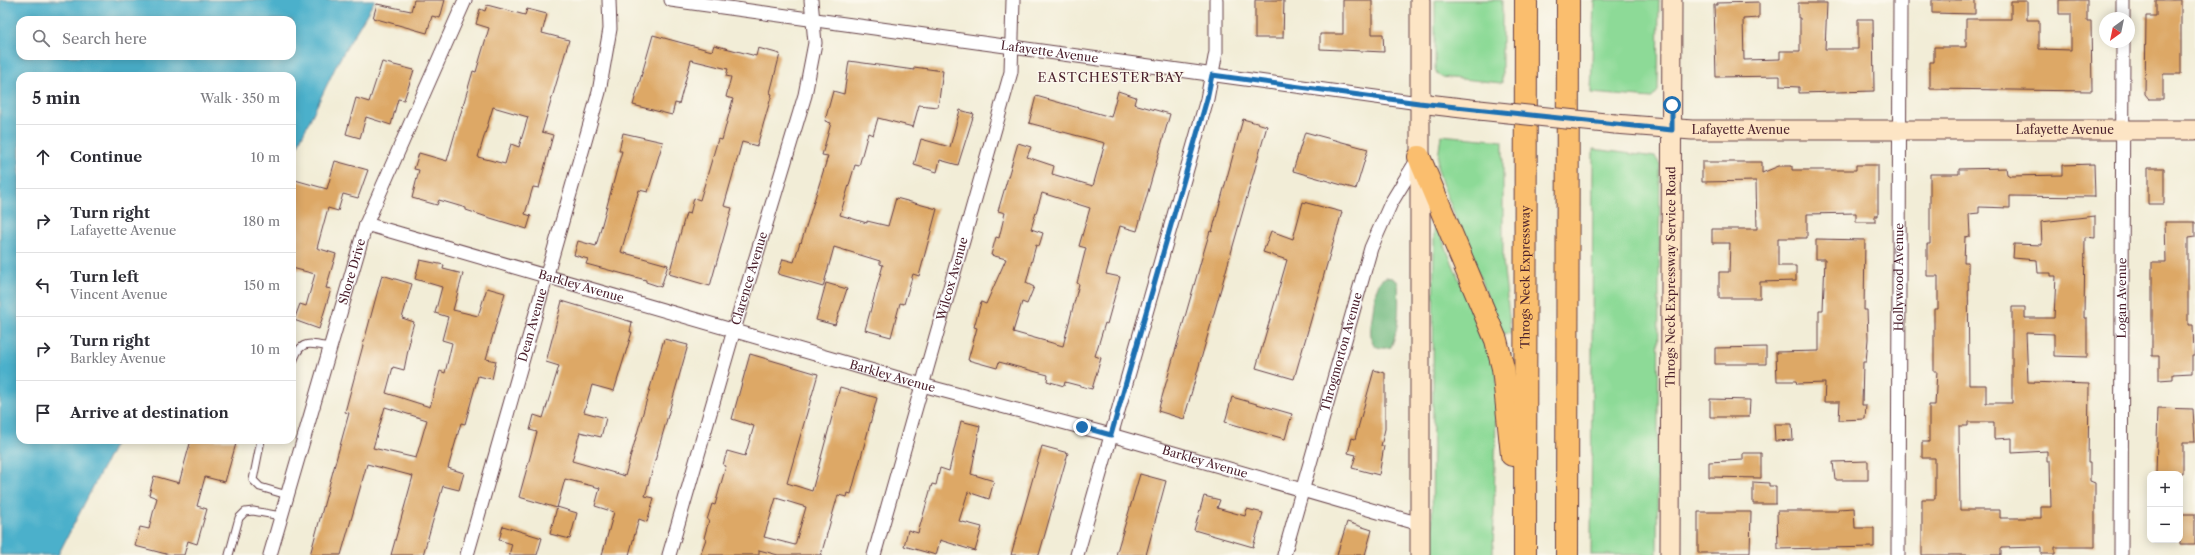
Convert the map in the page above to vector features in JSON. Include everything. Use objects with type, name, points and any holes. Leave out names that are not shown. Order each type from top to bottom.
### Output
[{"type":"highway","name":"Throgs Neck Expressway","points":[[1523,555],[1526,0]]},
{"type":"highway","points":[[1567,555],[1568,0]]},
{"type":"highway","points":[[1419,157],[1485,310],[1500,353],[1507,396],[1523,555]]},
{"type":"street","name":"Shore Drive","points":[[270,555],[366,224],[465,0]]},
{"type":"street","name":"Dean Avenue","points":[[466,555],[599,92],[610,30],[609,0]]},
{"type":"street","name":"Lafayette Avenue","points":[[671,0],[1419,103],[1672,130],[2195,130]]},
{"type":"street","name":"Clarence Avenue","points":[[669,555],[734,330],[805,95],[815,43],[811,0]]},
{"type":"street","name":"Wilcox Avenue","points":[[874,555],[1011,72],[1013,0]]},
{"type":"street","points":[[1077,555],[1207,99],[1216,52],[1216,0]]},
{"type":"street","points":[[1420,0],[1420,555]]},
{"type":"street","name":"Throgs Neck Expressway Service Road","points":[[1670,555],[1672,0]]},
{"type":"street","name":"Hollywood Avenue","points":[[1898,555],[1900,0]]},
{"type":"street","points":[[2123,0],[2123,12]]},
{"type":"street","name":"Logan Avenue","points":[[2121,555],[2123,48]]},
{"type":"street","name":"Throgmorton Avenue","points":[[1284,555],[1371,248],[1391,203],[1419,157]]},
{"type":"street","name":"Barkley Avenue","points":[[366,224],[922,385],[1111,435],[1420,524]]},
{"type":"lane","points":[[296,352],[301,346],[308,343],[330,347]]},
{"type":"lane","points":[[260,444],[253,480],[260,487],[287,495]]},
{"type":"lane","points":[[229,555],[239,518],[245,512],[253,511],[281,516]]},
{"type":"green space","points":[[1435,0],[1502,0],[1502,83],[1441,77],[1437,74],[1435,69]]},
{"type":"green space","points":[[1594,0],[1659,0],[1658,91],[1652,98],[1591,93]]},
{"type":"green space","points":[[1441,135],[1503,141],[1503,261],[1511,334],[1502,333],[1442,183],[1437,166]]},
{"type":"green space","points":[[1593,149],[1655,157],[1660,164],[1657,555],[1591,555]]},
{"type":"green space","points":[[1434,226],[1438,229],[1497,370],[1493,555],[1432,555]]},
{"type":"green space","points":[[1386,277],[1392,278],[1398,282],[1399,298],[1394,339],[1391,347],[1382,348],[1377,347],[1373,343],[1371,338],[1371,324],[1377,289],[1380,281]]},
{"type":"water","points":[[0,0],[375,0],[338,62],[296,149],[296,72],[16,72],[16,444],[115,444],[58,555],[0,555]]},
{"type":"building","points":[[414,0],[445,0],[440,18],[432,16],[427,33],[373,18],[377,4],[411,11]]},
{"type":"building","points":[[1255,0],[1284,0],[1283,38],[1255,38]]},
{"type":"building","points":[[1343,0],[1372,0],[1372,34],[1383,34],[1384,52],[1320,49],[1320,34],[1343,34]]},
{"type":"building","points":[[1932,0],[1975,0],[1975,14],[1932,13]]},
{"type":"building","points":[[2059,0],[2087,0],[2087,21],[2091,21],[2092,91],[1930,89],[1930,62],[1934,62],[1934,47],[1966,47],[1966,19],[2011,19],[2011,1],[2027,1],[2027,20],[2039,20],[2039,49],[2071,50],[2071,14],[2059,14]]},
{"type":"building","points":[[2156,0],[2181,0],[2181,74],[2163,74],[2163,99],[2149,99],[2145,94],[2146,16],[2156,16]]},
{"type":"building","points":[[1759,2],[1759,18],[1743,19],[1744,60],[1780,59],[1780,51],[1800,51],[1800,18],[1798,18],[1798,3],[1827,3],[1825,49],[1858,49],[1858,19],[1873,19],[1874,91],[1799,93],[1799,87],[1780,86],[1780,76],[1716,77],[1714,5],[1717,5],[1717,3]]},
{"type":"building","points":[[487,5],[525,15],[527,9],[547,14],[542,33],[569,40],[542,132],[553,135],[539,188],[533,187],[525,214],[531,216],[527,229],[439,200],[437,205],[412,198],[419,170],[414,169],[419,153],[447,161],[473,71],[476,72],[489,28],[476,24],[480,9],[485,11]],"holes":[[[493,107],[528,117],[519,147],[511,144],[505,164],[478,157]]]},
{"type":"building","points":[[653,35],[712,51],[714,45],[756,56],[758,48],[780,54],[770,93],[772,94],[757,146],[742,142],[724,206],[732,208],[710,286],[669,274],[686,213],[690,214],[694,198],[700,200],[718,139],[722,140],[733,99],[726,97],[731,77],[726,76],[728,69],[691,60],[679,104],[675,103],[672,115],[633,105]]},
{"type":"building","points":[[849,61],[914,70],[914,67],[943,71],[938,107],[919,105],[913,127],[878,118],[873,135],[868,133],[859,166],[855,165],[840,215],[867,223],[867,221],[888,226],[896,198],[937,209],[919,276],[913,274],[904,304],[900,303],[891,337],[865,330],[883,265],[880,264],[880,261],[834,247],[823,287],[778,274],[783,259],[794,262],[800,242],[801,243],[828,156],[822,155],[831,123],[825,121],[833,91],[844,94]]},
{"type":"building","points":[[382,62],[414,70],[404,100],[398,99],[391,125],[366,117],[360,138],[346,134],[356,98],[369,102]]},
{"type":"building","points":[[1118,91],[1136,97],[1134,104],[1170,114],[1137,231],[1120,226],[1106,274],[1120,277],[1107,324],[1105,323],[1095,356],[1101,358],[1092,389],[1065,382],[1064,386],[1047,381],[1048,375],[999,362],[997,368],[968,360],[977,328],[974,327],[981,302],[986,304],[1006,259],[991,255],[996,237],[999,238],[1005,213],[998,211],[1018,143],[1031,147],[1027,157],[1054,166],[1052,174],[1093,186],[1105,143],[1029,123],[1036,96],[1111,117]],"holes":[[[1042,193],[1090,208],[1079,246],[1086,248],[1077,283],[1079,284],[1063,346],[1013,332],[1022,302],[1027,304],[1034,287],[1026,283],[1036,245],[1039,246],[1043,233],[1031,229]]]},
{"type":"building","points":[[960,110],[974,114],[958,165],[940,160],[937,172],[914,165],[921,139],[950,147]]},
{"type":"building","points":[[1243,119],[1267,126],[1184,419],[1158,411],[1210,231],[1212,232]]},
{"type":"building","points":[[1305,132],[1368,149],[1356,189],[1293,171]]},
{"type":"building","points":[[623,133],[663,142],[648,192],[639,190],[621,252],[668,265],[661,287],[646,282],[646,280],[586,264],[588,259],[574,255],[578,241],[596,246],[622,151],[619,151]]},
{"type":"building","points":[[335,161],[368,170],[358,198],[343,194],[338,211],[328,208],[317,248],[336,254],[326,288],[331,289],[319,329],[296,321],[296,315],[300,304],[306,306],[315,274],[296,269],[296,180],[327,189]]},
{"type":"building","points":[[1702,162],[1762,162],[1762,173],[1779,166],[1792,166],[1792,170],[1856,170],[1856,165],[1878,165],[1878,216],[1875,216],[1875,222],[1856,222],[1856,213],[1807,214],[1807,238],[1778,238],[1778,266],[1796,266],[1796,281],[1760,282],[1760,298],[1719,298],[1719,272],[1729,272],[1730,243],[1712,243],[1712,229],[1757,229],[1756,181],[1702,182]]},
{"type":"building","points":[[2094,164],[2095,197],[2010,196],[2010,208],[1979,207],[1979,213],[1969,214],[1970,236],[1965,237],[1964,262],[1968,262],[1969,385],[1986,385],[1986,403],[2012,403],[2012,307],[2025,307],[2025,318],[2054,318],[2056,276],[2051,276],[2051,273],[2038,273],[2037,260],[2013,258],[2014,244],[2042,245],[2041,222],[2095,216],[2095,238],[2085,237],[2084,318],[2087,318],[2087,357],[2054,356],[2054,334],[2026,333],[2028,382],[2089,384],[2088,463],[2090,463],[2090,481],[2095,483],[2095,547],[2055,547],[2055,554],[2041,554],[2041,547],[2001,548],[2001,555],[1922,555],[1922,499],[1935,499],[1935,458],[1922,458],[1922,442],[1929,442],[1929,405],[1935,405],[1937,371],[1934,371],[1934,309],[1938,309],[1938,276],[1927,276],[1927,244],[1930,244],[1930,174],[1959,174],[1959,169],[2006,168],[2007,174],[2010,176],[2062,175],[2062,165]],"holes":[[[1968,422],[1994,422],[1994,439],[2012,438],[2012,453],[2047,451],[2047,461],[2050,461],[2051,507],[2041,507],[2041,518],[2000,518],[2000,510],[1960,510],[1959,426],[1968,426]]]},
{"type":"building","points":[[2148,168],[2164,168],[2164,204],[2148,204]]},
{"type":"building","points":[[1303,202],[1342,212],[1294,379],[1256,368],[1287,260],[1263,252],[1271,231],[1293,239]]},
{"type":"building","points":[[2165,222],[2195,222],[2195,237],[2188,238],[2188,325],[2193,325],[2194,356],[2192,356],[2192,373],[2173,374],[2173,379],[2159,380],[2159,356],[2152,356],[2152,262],[2166,262]]},
{"type":"building","points":[[1816,239],[1865,240],[1864,310],[1867,310],[1868,339],[1866,362],[1863,362],[1862,405],[1866,405],[1865,419],[1839,420],[1840,402],[1824,402],[1825,383],[1797,384],[1796,381],[1777,381],[1776,352],[1819,351],[1819,310],[1823,310],[1825,259],[1816,259]]},
{"type":"building","points":[[420,260],[444,265],[443,269],[463,274],[453,310],[478,316],[487,288],[505,293],[486,359],[496,361],[492,379],[478,376],[465,424],[461,423],[448,468],[464,473],[459,490],[443,486],[423,555],[391,555],[413,476],[367,464],[341,555],[310,555],[349,413],[345,412],[382,275],[412,284],[402,318],[414,322],[409,340],[404,370],[393,367],[386,393],[430,407],[440,371],[445,373],[452,343],[442,340],[448,317],[435,313],[442,287],[415,279]],"holes":[[[385,407],[427,420],[416,458],[373,448]]]},
{"type":"building","points":[[826,283],[847,289],[835,325],[816,320]]},
{"type":"building","points":[[562,301],[632,322],[630,332],[632,332],[614,391],[592,385],[584,412],[606,418],[601,437],[580,432],[572,461],[625,476],[664,339],[688,345],[645,496],[654,498],[647,522],[639,519],[629,555],[602,555],[614,512],[595,506],[600,488],[565,479],[557,508],[519,497],[537,432],[530,430],[534,415],[543,418],[559,366],[546,362]]},
{"type":"building","points":[[1766,347],[1766,364],[1715,364],[1715,348]]},
{"type":"building","points":[[750,354],[818,374],[787,483],[812,491],[840,387],[877,398],[851,494],[848,493],[847,497],[838,495],[821,555],[778,555],[759,550],[759,555],[700,555],[706,539],[704,538],[709,520],[707,520],[712,504],[715,505],[726,466],[723,465],[727,451],[745,456],[754,426],[732,419]],"holes":[[[776,498],[806,507],[795,545],[764,537]]]},
{"type":"building","points":[[1374,370],[1385,373],[1385,429],[1381,446],[1384,446],[1379,475],[1352,468],[1356,455],[1348,453],[1352,438],[1355,439]]},
{"type":"building","points":[[1232,397],[1292,414],[1285,439],[1225,422]]},
{"type":"building","points":[[1710,399],[1750,400],[1749,417],[1710,417]]},
{"type":"building","points":[[2158,408],[2193,409],[2195,442],[2183,442],[2183,471],[2156,471]]},
{"type":"building","points":[[961,421],[980,426],[971,474],[994,481],[989,499],[968,492],[959,521],[982,527],[975,551],[940,540],[936,555],[904,546],[908,530],[918,533],[932,484],[936,485],[940,468],[949,471]]},
{"type":"building","points":[[1774,424],[1792,424],[1793,440],[1775,441]]},
{"type":"building","points":[[190,444],[236,444],[225,482],[205,477],[197,506],[207,509],[197,544],[188,541],[184,555],[170,555],[135,546],[140,527],[149,529],[157,498],[149,495],[154,476],[179,483]]},
{"type":"building","points":[[1042,446],[1068,453],[1039,555],[1011,555]]},
{"type":"building","points":[[1743,453],[1761,453],[1761,478],[1709,477],[1709,462],[1743,460]]},
{"type":"building","points":[[1868,461],[1868,480],[1835,480],[1833,462]]},
{"type":"building","points":[[1140,474],[1166,481],[1146,555],[1116,555]]},
{"type":"building","points":[[1753,482],[1769,483],[1769,486],[1776,486],[1776,504],[1753,504]]},
{"type":"building","points":[[1204,496],[1220,500],[1217,508],[1245,516],[1247,509],[1263,513],[1253,547],[1194,530]]},
{"type":"building","points":[[557,507],[577,513],[570,539],[550,534]]},
{"type":"building","points":[[1854,508],[1855,528],[1874,528],[1874,547],[1778,549],[1777,511],[1838,511],[1838,509]]},
{"type":"building","points":[[1698,512],[1751,512],[1750,553],[1698,553]]},
{"type":"building","points":[[2183,514],[2195,514],[2195,544],[2180,544],[2183,543]]},
{"type":"building","points":[[1347,522],[1372,530],[1365,555],[1337,555]]},
{"type":"building","points":[[503,526],[542,538],[537,555],[509,555],[512,544],[499,540]]},
{"type":"district","name":"EASTCHESTER BAY","points":[[1111,77]]},
{"type":"route","points":[[1082,427],[1111,435],[1207,99],[1212,75],[1419,103],[1672,130],[1672,105]]}]
